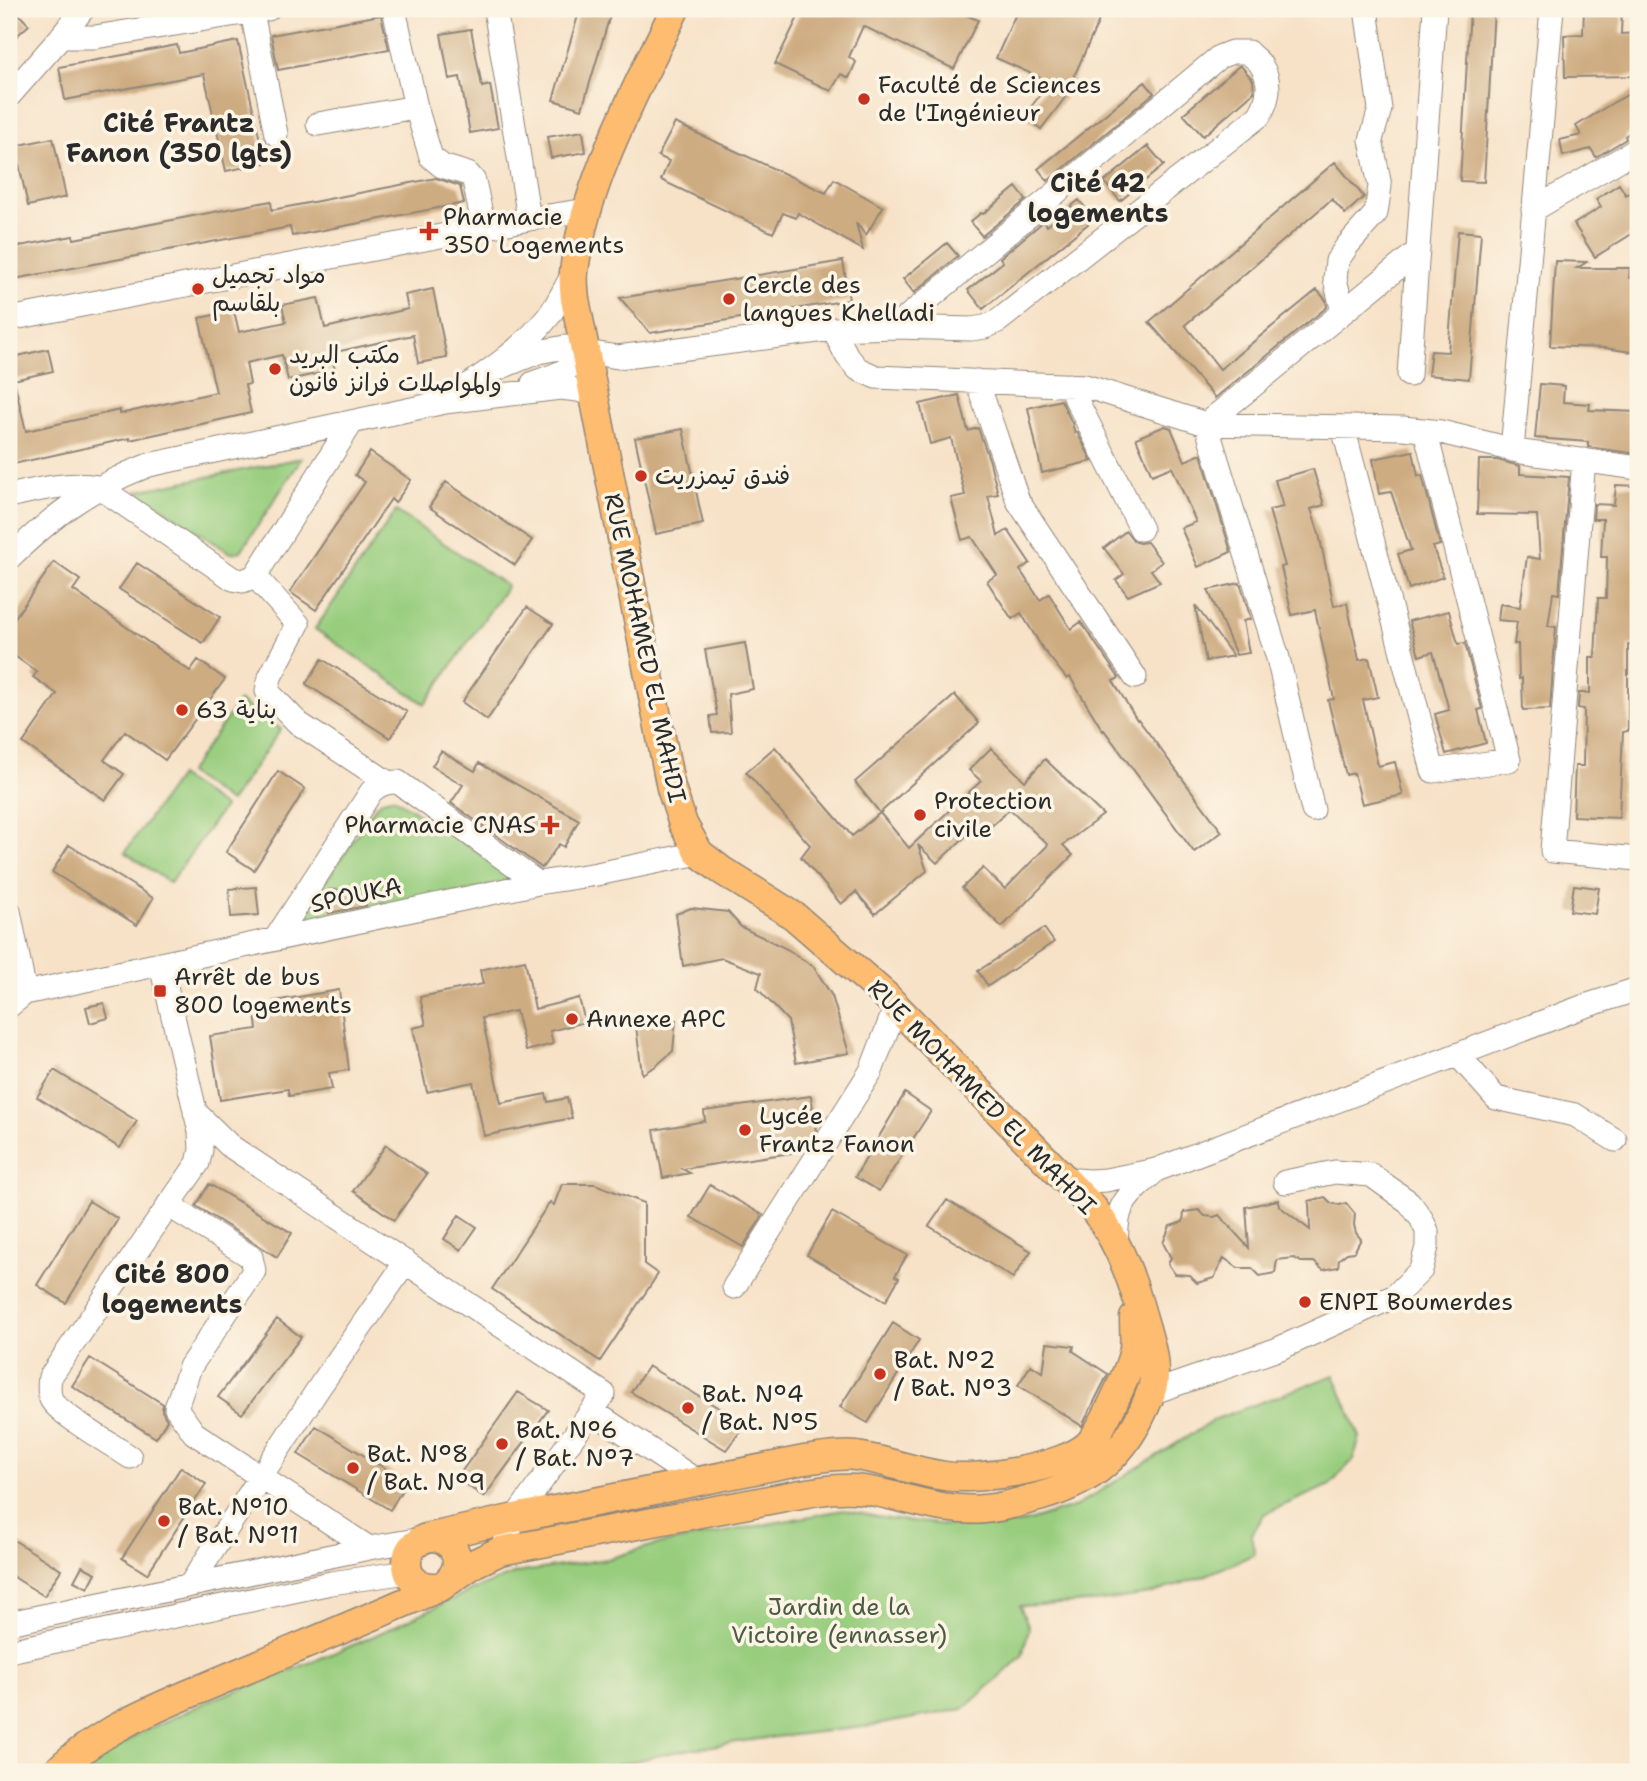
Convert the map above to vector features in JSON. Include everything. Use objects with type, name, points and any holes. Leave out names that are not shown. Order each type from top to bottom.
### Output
[{"type":"main road","name":"RUE MOHAMED EL MAHDI","points":[[675,9],[612,142],[587,210],[573,274],[575,299],[671,788],[683,824],[699,853],[794,916],[896,1006],[1093,1208],[1105,1224],[1135,1287],[1152,1353],[1154,1376],[1151,1393]]},
{"type":"main road","points":[[426,1538],[440,1538],[447,1542],[454,1548],[457,1557],[455,1574],[446,1584],[433,1588],[416,1583],[407,1563],[408,1553],[414,1545],[426,1538],[696,1481],[836,1455],[856,1456],[944,1476],[987,1477],[1050,1463],[1088,1445],[1099,1430],[1129,1369],[1134,1350],[1135,1287]]},
{"type":"main road","points":[[56,1772],[71,1758],[111,1732],[158,1708],[446,1584],[475,1563],[500,1551],[835,1488],[863,1490],[944,1508],[983,1509],[1019,1502],[1060,1491],[1093,1475],[1118,1452],[1138,1422],[1151,1393]]},
{"type":"main road","points":[[345,1629],[366,1605],[410,1574]]},
{"type":"street","points":[[9,96],[83,9]]},
{"type":"street","points":[[394,9],[416,107],[431,157],[442,166],[468,174],[474,181],[484,228]]},
{"type":"street","points":[[495,9],[529,219]]},
{"type":"street","points":[[1343,312],[1335,279],[1337,261],[1376,213],[1380,186],[1371,140],[1380,109],[1366,9]]},
{"type":"street","points":[[1409,375],[1436,9]]},
{"type":"street","points":[[1512,450],[1552,9]]},
{"type":"street","points":[[61,37],[95,37],[260,10],[276,134]]},
{"type":"street","points":[[487,373],[538,352],[565,347],[618,357],[833,329],[985,327],[998,321],[1259,116],[1267,103],[1268,85],[1261,65],[1248,52],[1231,52],[1219,57],[895,327]]},
{"type":"street","points":[[318,124],[416,107]]},
{"type":"street","points":[[1533,210],[1638,149]]},
{"type":"street","points":[[9,320],[587,210]]},
{"type":"street","points":[[1206,424],[1418,251]]},
{"type":"street","points":[[445,402],[487,373],[525,341],[548,317],[573,274]]},
{"type":"street","points":[[833,329],[847,356],[858,369],[876,377],[1085,386],[1206,424],[1425,430],[1512,450],[1638,468]]},
{"type":"street","points":[[500,395],[575,365],[586,352]]},
{"type":"street","points":[[977,380],[1018,501],[1135,677]]},
{"type":"street","points":[[1069,385],[1141,529]]},
{"type":"street","points":[[9,558],[70,505],[123,475],[149,466],[445,402],[560,388],[594,395]]},
{"type":"street","points":[[9,496],[60,485],[99,487],[233,579],[243,581],[255,576],[352,422]]},
{"type":"street","points":[[1206,424],[1278,658],[1313,810]]},
{"type":"street","points":[[1343,427],[1433,771],[1509,760],[1425,430]]},
{"type":"street","points":[[1584,460],[1552,851],[1638,859]]},
{"type":"street","points":[[255,576],[298,624],[270,677],[267,691],[298,723],[387,782]]},
{"type":"street","points":[[276,939],[371,792],[387,782],[398,782],[538,883]]},
{"type":"street","name":"SPOUKA","points":[[17,999],[276,939],[538,883],[699,853]]},
{"type":"street","points":[[9,911],[17,999]]},
{"type":"street","points":[[130,1457],[61,1410],[51,1400],[48,1389],[50,1377],[198,1163],[201,1150],[200,1132],[161,965]]},
{"type":"street","points":[[1065,1179],[1106,1180],[1156,1170],[1583,1007],[1638,989]]},
{"type":"street","points":[[734,1287],[871,1071],[896,1006]]},
{"type":"street","points":[[1458,1055],[1496,1098],[1575,1115],[1615,1140]]},
{"type":"street","points":[[195,1112],[230,1146],[604,1394],[515,1518],[500,1551]]},
{"type":"street","points":[[1116,1245],[1120,1210],[1135,1190],[1156,1170]]},
{"type":"street","points":[[1151,1393],[1278,1349],[1384,1302],[1395,1296],[1421,1270],[1427,1247],[1427,1231],[1421,1218],[1409,1202],[1371,1175],[1335,1172],[1285,1182]]},
{"type":"street","points":[[168,1205],[251,1257],[254,1271],[190,1367],[176,1408],[194,1433],[369,1548]]},
{"type":"street","points":[[190,1586],[318,1389],[406,1262]]},
{"type":"street","points":[[592,1411],[696,1481]]},
{"type":"street","points":[[9,1623],[426,1538]]},
{"type":"street","points":[[9,1651],[331,1583],[410,1574]]},
{"type":"green space","points":[[302,458],[241,551],[230,553],[137,491]]},
{"type":"green space","points":[[396,511],[507,586],[425,704],[315,629]]},
{"type":"green space","points":[[239,701],[281,729],[230,802],[188,773]]},
{"type":"green space","points":[[179,776],[224,807],[170,883],[125,852]]},
{"type":"green space","points":[[393,797],[506,871],[509,876],[506,883],[312,925],[306,920],[305,913],[375,807],[383,800]]},
{"type":"green space","name":"Jardin de la Victoire (ennasser)","points":[[1334,1375],[1360,1437],[1353,1460],[1330,1485],[1264,1514],[1251,1536],[1255,1554],[1204,1576],[1150,1594],[1094,1602],[1020,1606],[1029,1628],[1022,1656],[963,1709],[871,1726],[674,1752],[586,1772],[85,1772],[92,1764],[142,1732],[213,1699],[363,1641],[470,1591],[516,1573],[607,1559],[655,1545],[843,1510],[889,1519],[969,1527],[1019,1524],[1076,1506],[1216,1419]]},
{"type":"building","points":[[9,9],[14,9],[29,25],[9,43]]},
{"type":"building","points":[[580,9],[612,9],[582,109],[553,100]]},
{"type":"building","points":[[802,9],[952,9],[978,20],[954,69],[863,26],[849,57],[856,62],[849,78],[841,74],[831,91],[775,64]]},
{"type":"building","points":[[1018,9],[1104,9],[1064,99],[1041,129],[1024,116],[1050,82],[996,58]]},
{"type":"building","points":[[1470,9],[1494,9],[1484,182],[1460,181]]},
{"type":"building","points":[[1584,9],[1622,9],[1621,34],[1638,33],[1638,76],[1565,77],[1564,35],[1583,34]]},
{"type":"building","points":[[381,15],[389,49],[278,70],[271,35]]},
{"type":"building","points":[[471,29],[482,87],[490,85],[498,128],[470,133],[460,77],[449,79],[441,34]]},
{"type":"building","points":[[238,41],[265,163],[226,171],[204,74],[65,100],[59,67],[177,45],[179,53]]},
{"type":"building","points":[[1239,66],[1253,80],[1254,92],[1203,136],[1183,114]]},
{"type":"building","points":[[1145,82],[1154,93],[1048,181],[1038,169]]},
{"type":"building","points":[[1638,89],[1638,128],[1625,136],[1626,139],[1596,157],[1591,149],[1563,156],[1560,140],[1581,135],[1576,126]]},
{"type":"building","points":[[675,123],[826,193],[834,179],[883,207],[866,235],[856,223],[863,250],[798,213],[796,218],[783,213],[773,233],[661,180],[669,161],[658,156]]},
{"type":"building","points":[[583,131],[586,152],[551,158],[547,137]]},
{"type":"building","points":[[53,138],[66,197],[28,206],[15,146]]},
{"type":"building","points":[[1148,146],[1164,165],[1120,201],[1104,182]]},
{"type":"building","points":[[1335,162],[1364,197],[1345,214],[1332,199],[1185,325],[1220,369],[1317,290],[1326,300],[1327,307],[1215,398],[1149,322]]},
{"type":"building","points":[[436,178],[460,186],[464,203],[292,236],[290,227],[9,280],[9,248],[73,236],[74,239],[271,201],[272,210]]},
{"type":"building","points":[[1619,184],[1626,195],[1638,188],[1638,230],[1595,257],[1574,224],[1601,207],[1596,199]]},
{"type":"building","points":[[1016,187],[1026,200],[982,236],[970,222]]},
{"type":"building","points":[[1079,200],[1094,219],[983,309],[968,290],[1003,262],[1000,258],[1044,221],[1047,226]]},
{"type":"building","points":[[1458,231],[1481,233],[1469,379],[1428,375],[1431,351],[1448,352]]},
{"type":"building","points":[[947,243],[958,256],[914,293],[903,279]]},
{"type":"building","points":[[843,261],[849,300],[650,333],[620,298]]},
{"type":"building","points":[[1555,261],[1587,262],[1577,268],[1630,268],[1629,278],[1638,278],[1638,353],[1605,348],[1550,346]]},
{"type":"building","points":[[433,289],[447,358],[418,363],[413,335],[331,353],[335,370],[288,380],[282,355],[246,363],[250,384],[245,385],[251,413],[9,465],[9,386],[15,385],[26,431],[120,410],[120,414],[216,392],[199,318],[234,311],[239,332],[286,322],[282,305],[318,298],[325,328],[408,309],[405,295]]},
{"type":"building","points":[[48,349],[53,371],[9,381],[9,358]]},
{"type":"building","points":[[1540,384],[1564,386],[1563,402],[1590,404],[1589,410],[1638,412],[1638,454],[1588,447],[1588,442],[1535,438]]},
{"type":"building","points":[[959,395],[968,431],[978,428],[990,462],[998,494],[988,496],[998,536],[1008,530],[1030,563],[1020,570],[1040,600],[1049,594],[1071,629],[1081,622],[1119,678],[1113,681],[1137,720],[1222,832],[1194,852],[1103,731],[1070,677],[1067,679],[1043,649],[1021,613],[1012,619],[987,581],[997,575],[972,537],[962,540],[951,498],[965,495],[951,438],[930,444],[920,404]]},
{"type":"building","points":[[1061,400],[1075,433],[1077,432],[1092,461],[1042,473],[1028,408]]},
{"type":"building","points":[[1165,426],[1171,428],[1185,461],[1201,454],[1231,552],[1198,567],[1181,528],[1196,522],[1172,467],[1152,475],[1136,438]]},
{"type":"building","points":[[683,429],[703,524],[656,534],[635,438]]},
{"type":"building","points":[[1413,451],[1440,545],[1433,547],[1443,577],[1409,589],[1398,554],[1411,550],[1391,492],[1379,494],[1373,459]]},
{"type":"building","points":[[370,452],[411,480],[395,503],[391,499],[316,610],[290,592],[365,482],[355,475]]},
{"type":"building","points":[[1479,460],[1497,460],[1520,466],[1520,474],[1569,477],[1559,594],[1553,593],[1548,626],[1556,627],[1550,709],[1523,710],[1518,644],[1514,644],[1517,622],[1498,620],[1500,604],[1520,607],[1527,557],[1540,559],[1537,515],[1477,514]]},
{"type":"building","points":[[1313,469],[1324,505],[1311,509],[1334,606],[1347,603],[1359,660],[1369,658],[1378,697],[1363,700],[1378,766],[1395,762],[1403,795],[1362,804],[1354,773],[1346,775],[1328,700],[1334,699],[1315,610],[1292,615],[1281,567],[1285,566],[1269,510],[1283,507],[1275,480]]},
{"type":"building","points":[[446,482],[532,540],[515,565],[429,507]]},
{"type":"building","points":[[1616,485],[1638,486],[1638,646],[1628,645],[1628,731],[1623,732],[1619,818],[1573,816],[1575,766],[1583,766],[1584,709],[1578,708],[1579,693],[1590,693],[1590,657],[1595,657],[1598,598],[1606,598],[1607,557],[1601,557],[1603,519],[1593,519],[1594,504],[1614,505]]},
{"type":"building","points":[[1126,531],[1134,541],[1147,542],[1162,562],[1151,570],[1160,582],[1128,596],[1116,580],[1124,574],[1104,548]]},
{"type":"building","points":[[54,562],[80,580],[73,590],[190,671],[198,660],[225,679],[165,760],[125,731],[104,760],[124,774],[105,800],[23,743],[57,694],[33,677],[37,672],[9,652],[9,626]]},
{"type":"building","points":[[137,563],[220,617],[203,643],[119,589]]},
{"type":"building","points":[[1240,583],[1251,619],[1243,621],[1249,653],[1236,655],[1208,590]]},
{"type":"building","points":[[1195,605],[1233,656],[1206,661]]},
{"type":"building","points":[[527,607],[553,624],[487,720],[462,702]]},
{"type":"building","points":[[1449,611],[1458,644],[1465,643],[1482,709],[1478,710],[1486,743],[1446,754],[1435,714],[1449,710],[1433,652],[1419,656],[1409,621]]},
{"type":"building","points":[[745,643],[753,689],[728,694],[731,732],[712,733],[710,716],[717,715],[705,650]]},
{"type":"building","points":[[322,659],[407,712],[390,738],[306,684]]},
{"type":"building","points":[[955,695],[979,723],[880,813],[855,782]]},
{"type":"building","points":[[775,747],[852,836],[880,813],[909,848],[981,781],[969,770],[991,748],[1025,781],[1045,759],[1103,815],[1063,845],[1073,855],[1002,927],[962,888],[983,868],[1005,889],[1048,845],[1010,809],[987,830],[980,823],[937,863],[918,845],[927,871],[875,914],[856,892],[841,904],[801,857],[810,845],[746,772]]},
{"type":"building","points":[[441,751],[475,771],[479,763],[579,820],[564,847],[559,844],[542,868],[451,803],[463,785],[432,766]]},
{"type":"building","points":[[278,771],[305,789],[254,870],[226,852]]},
{"type":"building","points":[[69,845],[153,898],[137,925],[52,872]]},
{"type":"building","points":[[1574,885],[1599,888],[1595,914],[1570,911]]},
{"type":"building","points":[[256,887],[259,915],[231,917],[229,889]]},
{"type":"building","points":[[366,889],[366,906],[329,913],[329,890]]},
{"type":"building","points":[[691,908],[728,912],[741,927],[787,949],[814,967],[832,996],[849,1053],[796,1063],[788,1021],[757,988],[761,973],[722,958],[683,966],[676,914]]},
{"type":"building","points":[[1044,928],[1054,942],[988,986],[978,971]]},
{"type":"building","points":[[525,960],[535,1009],[579,998],[585,1022],[550,1031],[553,1044],[526,1051],[516,1011],[482,1018],[501,1103],[546,1094],[548,1102],[567,1098],[572,1118],[484,1136],[473,1082],[427,1092],[413,1028],[426,1025],[420,997],[483,984],[480,970]]},
{"type":"building","points":[[339,990],[349,1070],[329,1073],[332,1089],[289,1096],[288,1089],[220,1100],[210,1036],[257,1029],[255,1014],[276,1011],[274,1001]]},
{"type":"building","points":[[104,1003],[108,1018],[90,1023],[86,1007]]},
{"type":"building","points":[[676,1020],[673,1051],[642,1074],[636,1026]]},
{"type":"building","points":[[54,1070],[137,1121],[120,1148],[37,1097]]},
{"type":"building","points":[[905,1093],[931,1111],[879,1191],[855,1177]]},
{"type":"building","points":[[811,1096],[816,1131],[804,1151],[682,1169],[690,1173],[663,1178],[654,1130],[705,1121],[704,1111]]},
{"type":"building","points":[[386,1145],[427,1174],[394,1220],[353,1191]]},
{"type":"building","points":[[209,1184],[292,1233],[277,1257],[196,1206]]},
{"type":"building","points":[[562,1184],[595,1184],[644,1203],[644,1264],[658,1274],[600,1361],[492,1289],[550,1202],[554,1205]]},
{"type":"building","points":[[710,1185],[763,1215],[743,1247],[691,1217]]},
{"type":"building","points":[[1325,1197],[1331,1203],[1346,1203],[1355,1214],[1354,1225],[1361,1239],[1354,1252],[1339,1259],[1338,1267],[1323,1270],[1314,1262],[1301,1262],[1294,1258],[1277,1260],[1275,1273],[1260,1276],[1252,1268],[1238,1268],[1224,1258],[1214,1278],[1197,1283],[1189,1275],[1175,1274],[1168,1264],[1171,1258],[1163,1243],[1170,1226],[1183,1222],[1184,1212],[1199,1210],[1205,1216],[1219,1215],[1249,1248],[1246,1207],[1278,1200],[1279,1206],[1310,1230],[1309,1201]]},
{"type":"building","points":[[947,1200],[1031,1251],[1013,1278],[929,1226]]},
{"type":"building","points":[[89,1201],[118,1219],[66,1303],[37,1285]]},
{"type":"building","points":[[832,1212],[907,1255],[895,1276],[899,1278],[886,1301],[807,1255]]},
{"type":"building","points":[[459,1215],[477,1227],[461,1250],[444,1239]]},
{"type":"building","points":[[277,1319],[301,1337],[242,1414],[218,1397]]},
{"type":"building","name":"Bat. N°2 / Bat. N°3","points":[[893,1323],[919,1340],[868,1423],[840,1407]]},
{"type":"building","points":[[1047,1343],[1074,1346],[1073,1351],[1108,1374],[1082,1426],[1018,1385],[1031,1365],[1043,1373]]},
{"type":"building","points":[[90,1358],[163,1404],[162,1411],[167,1420],[156,1438],[72,1386]]},
{"type":"building","name":"Bat. N°4 / Bat. N°5","points":[[648,1366],[746,1424],[726,1450],[631,1392]]},
{"type":"building","name":"Bat. N°6 / Bat. N°7","points":[[518,1392],[548,1410],[484,1497],[457,1478]]},
{"type":"building","name":"Bat. N°8 / Bat. N°9","points":[[316,1426],[407,1482],[390,1510],[298,1454]]},
{"type":"building","name":"Bat. N°10 / Bat. N°11","points":[[181,1467],[206,1484],[147,1574],[122,1558]]},
{"type":"building","points":[[9,1537],[61,1570],[44,1596],[9,1574]]},
{"type":"building","points":[[82,1566],[96,1573],[88,1588],[74,1581]]},
{"type":"place","name":"Faculté de Sciences de l'Ingénieur","points":[[864,99]]},
{"type":"place","name":"Pharmacie 350 Logements","points":[[429,231]]},
{"type":"place","name":"مواد تجميل بلقاسم","points":[[198,289]]},
{"type":"place","name":"Cercle des langues Khelladi","points":[[729,299]]},
{"type":"place","name":"مكتب البريد والمواصلات فرانز فانون","points":[[275,369]]},
{"type":"place","name":"فندق تيمزريت","points":[[641,476]]},
{"type":"place","name":"بناية 63","points":[[182,710]]},
{"type":"place","name":"Protection civile","points":[[920,815]]},
{"type":"place","name":"Pharmacie CNAS","points":[[550,825]]},
{"type":"place","name":"Arrêt de bus 800 logements","points":[[160,991]]},
{"type":"place","name":"Annexe APC","points":[[572,1019]]},
{"type":"place","name":"Lycée Frantz Fanon","points":[[745,1130]]},
{"type":"place","name":"ENPI Boumerdes","points":[[1305,1302]]},
{"type":"place","name":"Bat. N°2 / Bat. N°3","points":[[880,1374]]},
{"type":"place","name":"Bat. N°4 / Bat. N°5","points":[[688,1408]]},
{"type":"place","name":"Bat. N°6 / Bat. N°7","points":[[502,1444]]},
{"type":"place","name":"Bat. N°8 / Bat. N°9","points":[[353,1468]]},
{"type":"place","name":"Bat. N°10 / Bat. N°11","points":[[164,1521]]},
{"type":"district","name":"Cité Frantz Fanon (350 lgts)","points":[[179,138]]},
{"type":"district","name":"Cité 42 logements","points":[[1098,198]]},
{"type":"district","name":"Cité 800 logements","points":[[172,1289]]}]
